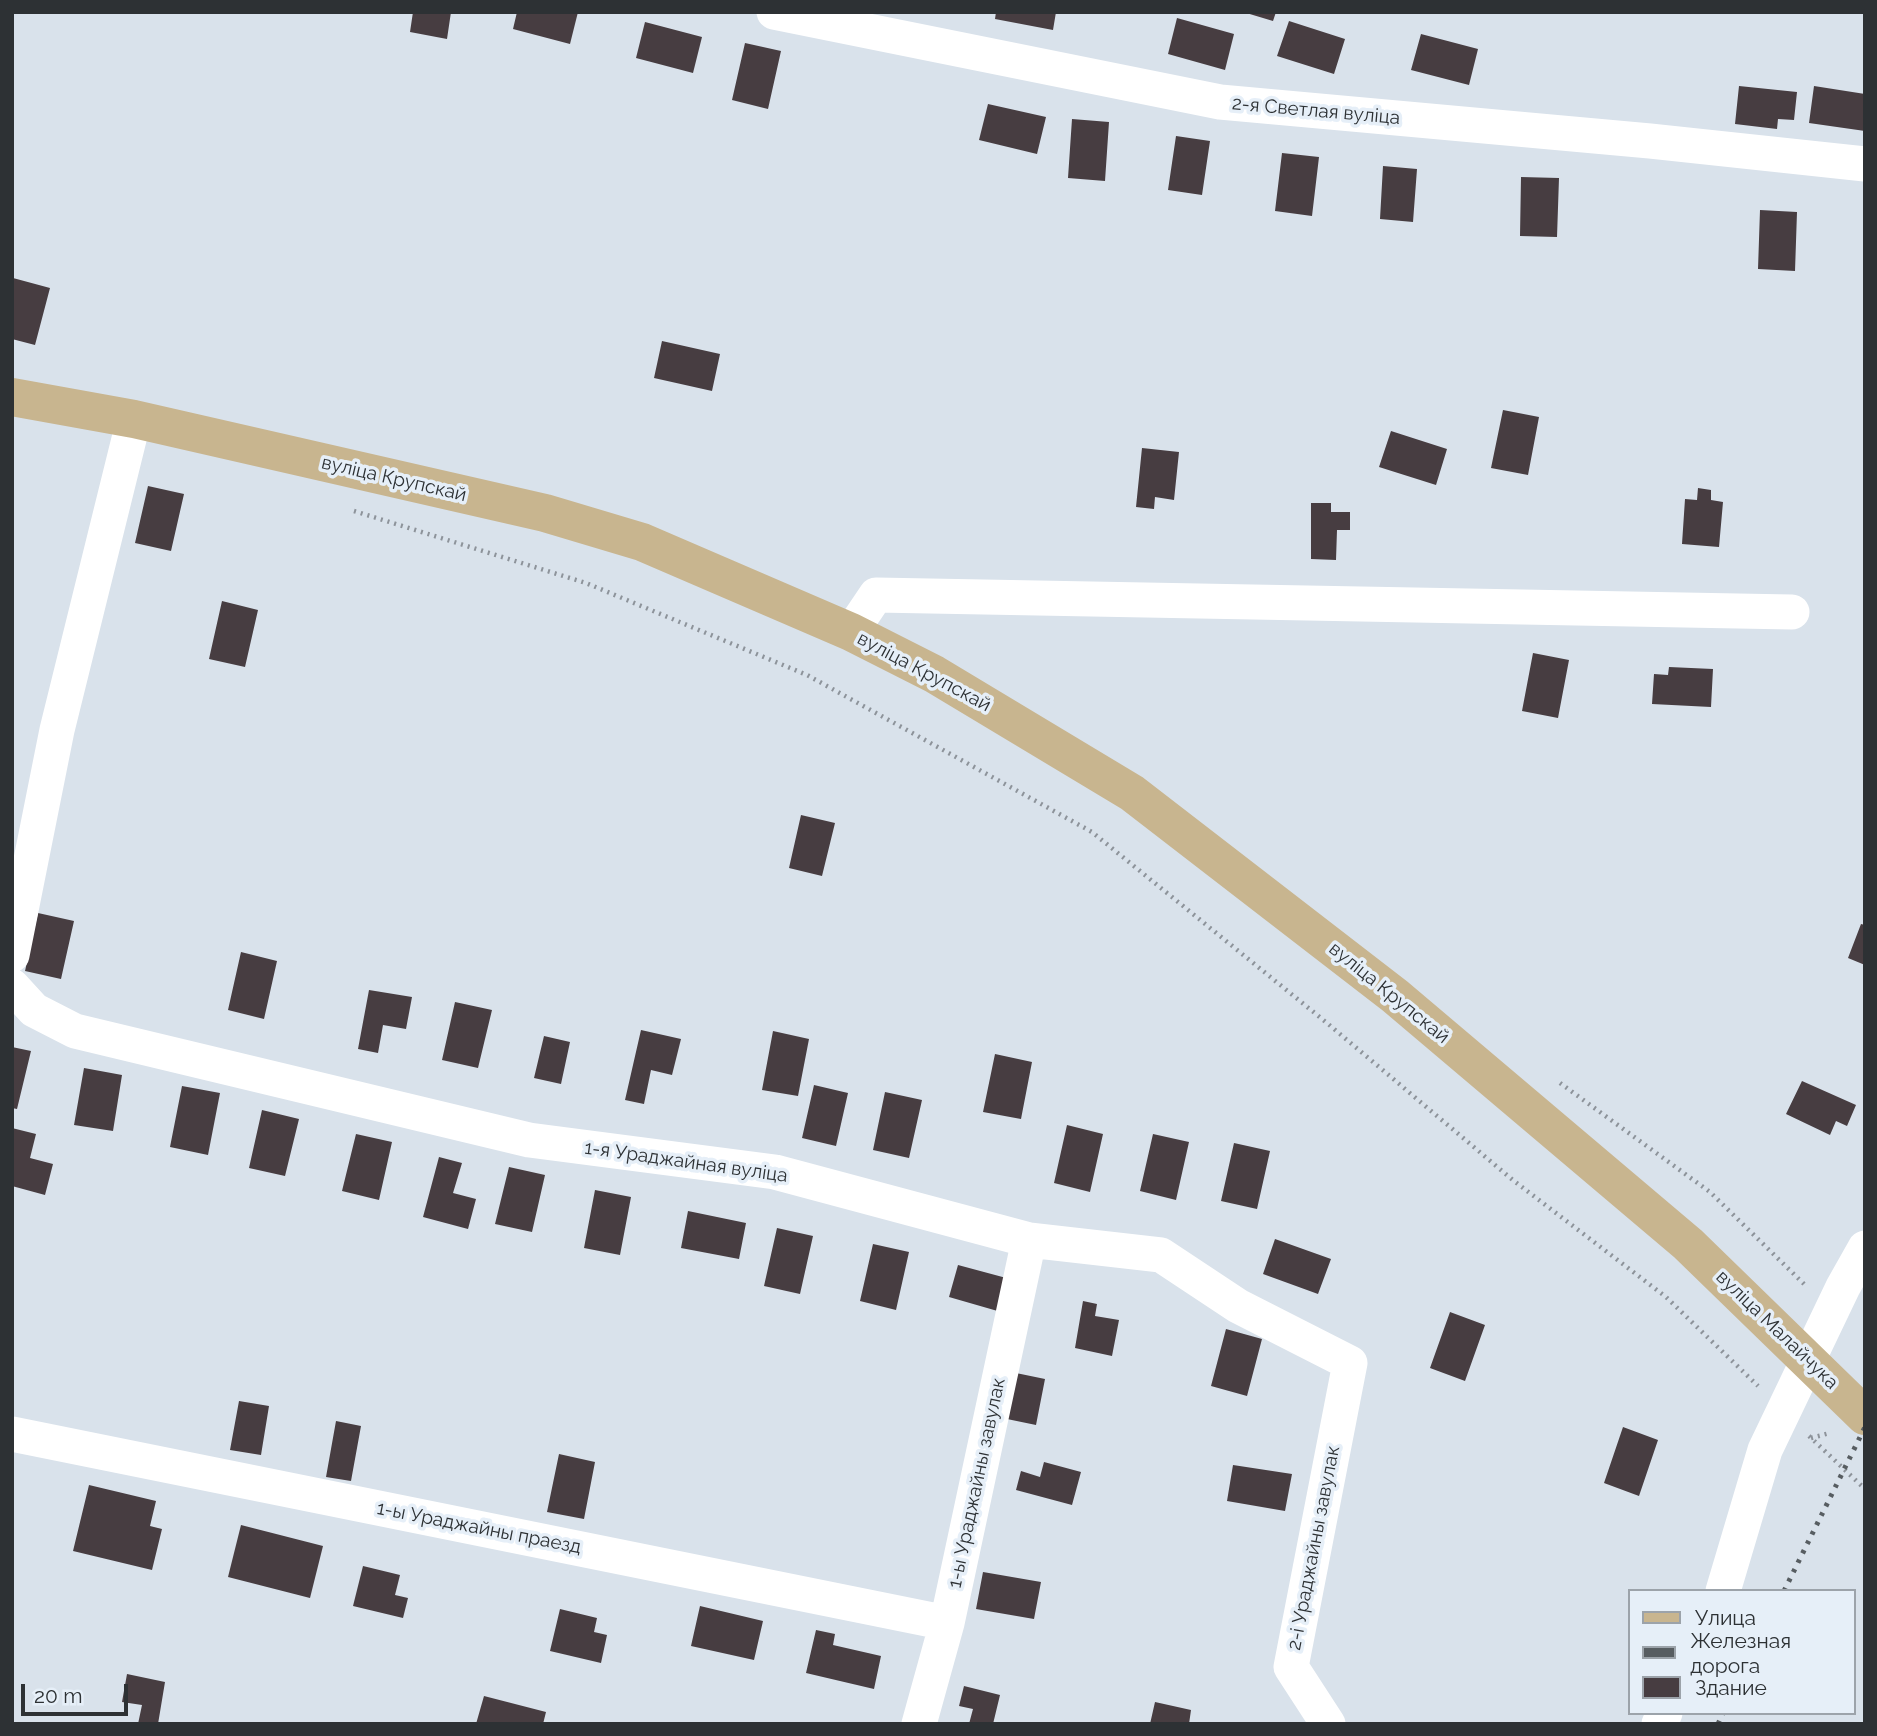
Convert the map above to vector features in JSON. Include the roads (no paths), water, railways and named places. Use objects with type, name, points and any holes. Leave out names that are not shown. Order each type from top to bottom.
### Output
[{"type":"main road","name":"вуліца Крупскай","points":[[12,397],[134,419],[557,517],[642,542],[851,632],[934,674],[1132,793],[1395,996],[1688,1244]]},
{"type":"main road","name":"вуліца Малайчука","points":[[1688,1244],[1852,1423]]},
{"type":"street","name":"2-я Светлая вуліца","points":[[774,12],[1220,102],[1650,141],[1865,164]]},
{"type":"street","points":[[12,956],[57,730],[134,419]]},
{"type":"street","points":[[851,632],[876,595],[1792,612]]},
{"type":"street","name":"1-я Ураджайная вуліца","points":[[12,986],[34,1010],[75,1031],[529,1140],[775,1172],[1029,1240],[1161,1255],[1238,1306],[1350,1363]]},
{"type":"street","name":"1-ы Ураджайны завулак","points":[[919,1724],[947,1623],[1029,1240]]},
{"type":"street","points":[[1724,1589],[1765,1450],[1843,1287],[1865,1248]]},
{"type":"street","name":"2-і Ураджайны завулак","points":[[1328,1724],[1291,1667],[1350,1363]]},
{"type":"street","name":"1-ы Ураджайны праезд","points":[[12,1434],[947,1623]]},
{"type":"railway","points":[[1785,1589],[1865,1427]]},
{"type":"railway","points":[[1718,1724],[1722,1715]]}]
